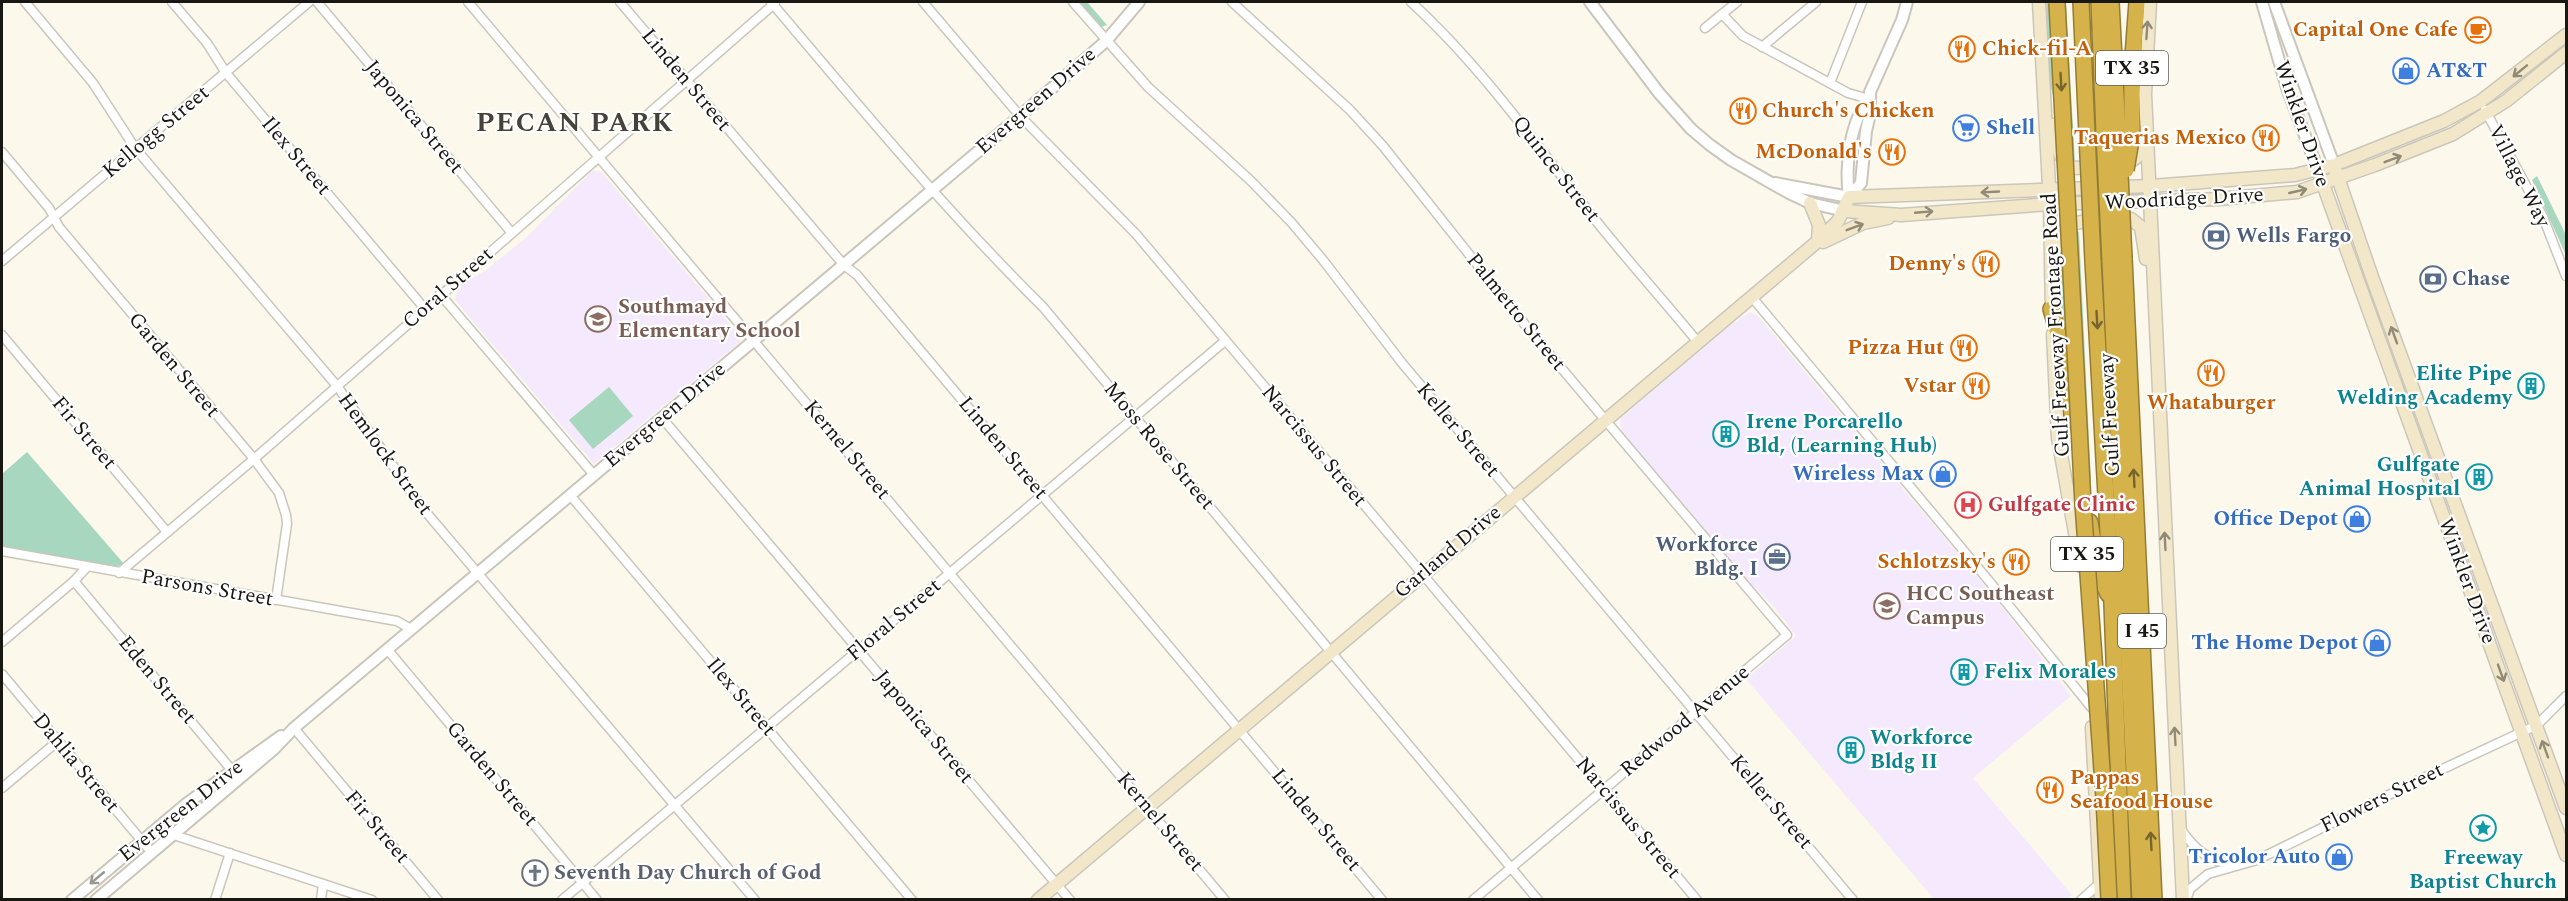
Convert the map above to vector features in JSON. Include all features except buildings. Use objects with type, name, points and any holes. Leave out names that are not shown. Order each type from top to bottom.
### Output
[{"type":"highway","name":"TX 35","points":[[2057,2],[2082,492],[2109,900]]},
{"type":"highway","name":"Gulf Freeway","points":[[2081,2],[2112,604],[2123,900]]},
{"type":"highway","name":"Gulf Freeway","points":[[2099,2],[2118,133],[2117,260],[2140,900]]},
{"type":"highway","name":"Gulf Freeway","points":[[2111,2],[2121,200],[2117,260],[2154,900]]},
{"type":"highway","name":"TX 35","points":[[2115,73],[2120,2]]},
{"type":"highway","name":"TX 35","points":[[2118,133],[2132,70],[2137,2]]},
{"type":"highway","points":[[2051,309],[2059,336],[2098,572],[2112,604]]},
{"type":"main road","name":"Gulf Freeway Frontage Road","points":[[2039,2],[2050,204],[2051,309],[2058,438],[2080,557],[2086,611],[2101,900]]},
{"type":"main road","points":[[2150,2],[2145,94],[2184,900]]},
{"type":"main road","name":"Woodridge Drive","points":[[1849,197],[2151,186],[2281,178],[2318,170],[2409,136],[2471,106],[2506,83],[2566,35]]},
{"type":"main road","name":"Woodridge Drive","points":[[1845,211],[1901,214],[2050,204],[2151,202],[2280,195],[2324,184],[2445,138],[2486,112],[2566,53]]},
{"type":"main road","points":[[2045,96],[2051,109],[2054,139],[2060,156],[2065,164],[2073,168],[2129,164],[2141,156],[2148,130]]},
{"type":"main road","name":"Winkler Drive","points":[[2334,165],[2372,278],[2566,808]]},
{"type":"main road","name":"Winkler Drive","points":[[2318,170],[2566,855]]},
{"type":"main road","name":"Garland Drive","points":[[1038,900],[1146,806],[1814,244],[1838,221],[1845,211],[1849,197]]},
{"type":"main road","points":[[1810,203],[1819,225],[1814,244]]},
{"type":"main road","points":[[1814,244],[1863,223],[1901,214]]},
{"type":"main road","points":[[2051,269],[2055,262],[2055,244],[2058,236],[2068,225],[2073,222],[2131,219],[2141,227],[2144,237],[2151,317],[2156,325]]},
{"type":"main road","points":[[2358,283],[2372,278]]},
{"type":"main road","points":[[2371,320],[2386,315]]},
{"type":"main road","points":[[2380,344],[2395,360],[2400,375],[2410,380]]},
{"type":"main road","points":[[2420,453],[2435,448]]},
{"type":"main road","points":[[2463,569],[2477,564]]},
{"type":"street","name":"Hemlock Street","points":[[25,2],[93,83],[135,148],[337,386],[425,511],[755,900]]},
{"type":"street","name":"Ilex Street","points":[[172,2],[207,43],[226,73],[425,309]]},
{"type":"street","name":"Kellogg Street","points":[[2,261],[309,2]]},
{"type":"street","name":"Japonica Street","points":[[317,2],[512,232]]},
{"type":"street","name":"Kernel Street","points":[[468,2],[1225,900]]},
{"type":"street","name":"Linden Street","points":[[620,2],[843,264],[857,275],[1382,900]]},
{"type":"street","name":"Coral Street","points":[[119,573],[254,459],[773,2]]},
{"type":"street","name":"Moss Rose Street","points":[[773,2],[931,190],[980,245],[1043,307],[1538,900]]},
{"type":"street","name":"Narcissus Street","points":[[923,2],[1020,116],[1136,234],[1696,900]]},
{"type":"street","name":"Keller Street","points":[[1073,2],[1148,87],[1251,181],[1291,222],[1402,363],[1513,497],[1853,900]]},
{"type":"street","name":"Evergreen Drive","points":[[96,900],[387,649],[1020,116],[1106,40],[1139,2]]},
{"type":"street","name":"Palmetto Street","points":[[1232,2],[1350,110],[1383,146],[1530,331],[1787,635]]},
{"type":"street","name":"Quince Street","points":[[1411,2],[1455,46],[1507,107],[1598,223],[1697,341]]},
{"type":"street","name":"Woodridge Drive","points":[[1590,2],[1659,93],[1691,129],[1731,160],[1810,203],[1845,211]]},
{"type":"street","points":[[1705,28],[1737,2]]},
{"type":"street","points":[[1762,46],[1816,2]]},
{"type":"street","points":[[1830,83],[1862,2]]},
{"type":"street","points":[[1849,197],[1861,183],[1870,114],[1869,99],[1907,2]]},
{"type":"street","name":"Winkler Drive","points":[[2262,2],[2288,88],[2318,170]]},
{"type":"street","name":"Winkler Drive","points":[[2274,2],[2334,165]]},
{"type":"street","points":[[1722,14],[1737,31],[1762,46],[1848,93],[1869,99]]},
{"type":"street","name":"Village Way","points":[[2486,112],[2543,218],[2566,276]]},
{"type":"street","name":"Garden Street","points":[[2,152],[54,217],[59,227],[254,459],[279,493],[287,524],[276,600]]},
{"type":"street","name":"Woodridge Drive","points":[[1772,182],[1849,197]]},
{"type":"street","points":[[440,294],[594,475]]},
{"type":"street","points":[[1751,296],[2009,604],[2091,707]]},
{"type":"street","name":"Fir Street","points":[[2,335],[167,532]]},
{"type":"street","name":"Floral Street","points":[[562,900],[1225,341]]},
{"type":"street","name":"Japonica Street","points":[[662,418],[1070,900]]},
{"type":"street","name":"Ilex Street","points":[[570,495],[912,900]]},
{"type":"street","name":"Parsons Street","points":[[2,551],[86,568],[396,621],[411,629]]},
{"type":"street","points":[[2,642],[74,581],[86,568]]},
{"type":"street","name":"Eden Street","points":[[74,581],[239,779]]},
{"type":"street","name":"Redwood Avenue","points":[[1473,900],[1787,635]]},
{"type":"street","name":"Garden Street","points":[[387,649],[597,900]]},
{"type":"street","name":"Dahlia Street","points":[[2,674],[152,853]]},
{"type":"street","name":"Flowers Street","points":[[2184,900],[2190,889],[2208,874],[2243,866],[2416,781],[2523,732],[2536,725],[2566,696]]},
{"type":"street","name":"Evergreen Drive","points":[[72,900],[231,769],[294,728]]},
{"type":"street","name":"Fir Street","points":[[294,728],[438,900]]},
{"type":"street","points":[[2,788],[58,741]]},
{"type":"street","points":[[163,823],[174,835],[372,900]]},
{"type":"street","points":[[2179,826],[2192,846],[2200,853],[2218,862],[2243,866]]},
{"type":"street","points":[[215,900],[230,853]]},
{"type":"street","points":[[2081,900],[2100,883]]},
{"type":"street","points":[[321,900],[323,884]]},
{"type":"shaded area","name":"Southmayd Elementary School","points":[[592,171],[599,171],[603,174],[741,337],[740,342],[594,464],[455,300],[458,289],[465,282],[485,271],[527,237]]},
{"type":"shaded area","name":"HCC Southeast Campus","points":[[1750,312],[1758,316],[2000,604],[2071,696],[1973,778],[2072,895],[2066,900],[1934,899],[1746,679],[1796,636],[1775,608],[1741,574],[1630,443],[1622,432],[1620,422],[1621,418],[1728,327]]},
{"type":"green space","points":[[1079,2],[1087,2],[1107,25],[1101,27]]},
{"type":"green space","points":[[2046,2],[2066,2],[2075,163],[2068,160],[2050,83]]},
{"type":"green space","points":[[2537,176],[2566,235],[2566,255],[2532,180]]},
{"type":"green space","points":[[2070,229],[2079,232],[2091,481],[2088,487],[2062,321],[2057,247]]},
{"type":"green space","points":[[609,387],[633,416],[593,449],[569,420]]},
{"type":"green space","points":[[27,452],[125,565],[108,567],[2,546],[2,474]]},
{"type":"place","name":"Capital One Cafe","points":[[2478,30]]},
{"type":"place","name":"Chick-fil-A","points":[[1962,49]]},
{"type":"place","name":"AT&T","points":[[2406,71]]},
{"type":"place","name":"Church's Chicken","points":[[1743,111]]},
{"type":"place","name":"Shell","points":[[1966,128]]},
{"type":"place","name":"Taquerias Mexico","points":[[2266,138]]},
{"type":"place","name":"McDonald's","points":[[1892,152]]},
{"type":"place","name":"Wells Fargo","points":[[2216,236]]},
{"type":"place","name":"Denny's","points":[[1986,264]]},
{"type":"place","name":"Chase","points":[[2433,279]]},
{"type":"place","name":"Southmayd Elementary School","points":[[598,319]]},
{"type":"place","name":"Pizza Hut","points":[[1964,348]]},
{"type":"place","name":"Whataburger","points":[[2211,373]]},
{"type":"place","name":"Vstar","points":[[1976,386]]},
{"type":"place","name":"Elite Pipe Welding Academy","points":[[2531,386]]},
{"type":"place","name":"Irene Porcarello Bld, (Learning Hub)","points":[[1726,434]]},
{"type":"place","name":"Wireless Max","points":[[1943,474]]},
{"type":"place","name":"Gulfgate Animal Hospital","points":[[2479,477]]},
{"type":"place","name":"Gulfgate Clinic","points":[[1968,505]]},
{"type":"place","name":"Office Depot","points":[[2357,519]]},
{"type":"place","name":"Workforce Bldg. I","points":[[1777,557]]},
{"type":"place","name":"Schlotzsky's","points":[[2016,562]]},
{"type":"place","name":"HCC Southeast Campus","points":[[1887,606]]},
{"type":"place","name":"The Home Depot","points":[[2377,643]]},
{"type":"place","name":"Felix Morales","points":[[1964,672]]},
{"type":"place","name":"Workforce Bldg II","points":[[1851,750]]},
{"type":"place","name":"Pappas Seafood House","points":[[2050,790]]},
{"type":"place","name":"Freeway Baptist Church","points":[[2483,828]]},
{"type":"place","name":"Tricolor Auto","points":[[2339,857]]},
{"type":"place","name":"Seventh Day Church of God","points":[[535,873]]},
{"type":"district","name":"PECAN PARK","points":[[575,123]]}]
